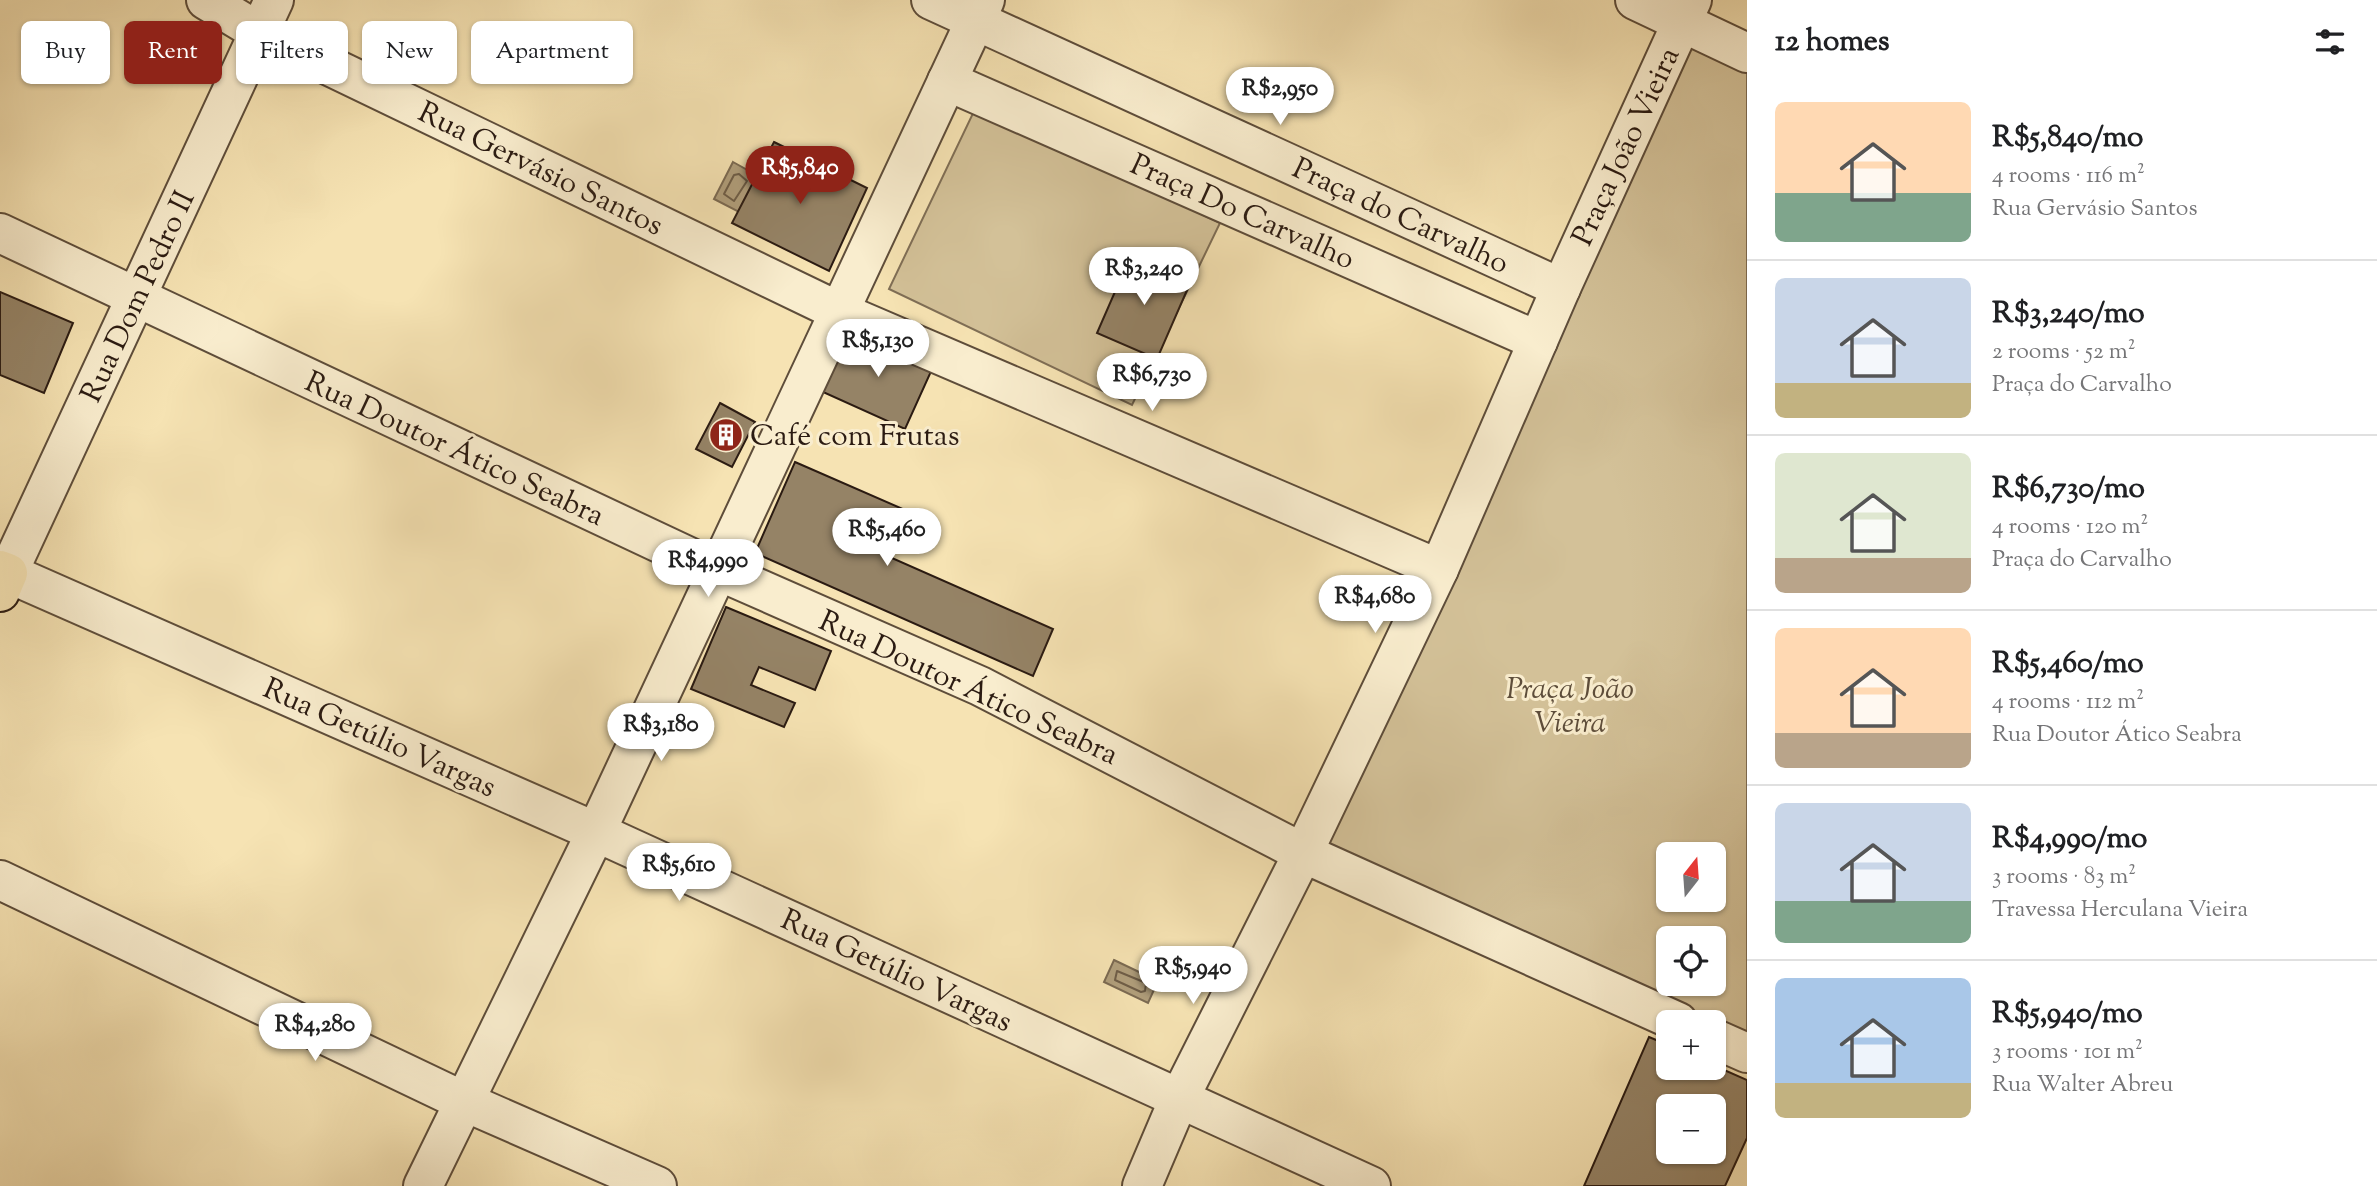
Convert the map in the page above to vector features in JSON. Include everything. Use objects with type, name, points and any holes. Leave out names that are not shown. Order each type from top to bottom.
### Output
[{"type":"street","name":"Rua Gervásio Santos","points":[[206,0],[266,16],[841,312]]},
{"type":"street","name":"Praça do Carvalho","points":[[930,0],[980,10],[1560,288]]},
{"type":"street","points":[[1635,0],[1687,10],[1747,53]]},
{"type":"street","points":[[423,1186],[596,832],[980,10]]},
{"type":"street","name":"Praça João Vieira","points":[[1142,1186],[1179,1099],[1303,853],[1439,569],[1560,288],[1687,10]]},
{"type":"street","name":"Rua Dom Pedro II","points":[[3,578],[136,299],[266,16]]},
{"type":"street","name":"Praça Do Carvalho","points":[[947,81],[1538,341]]},
{"type":"street","name":"Rua Doutor Ático Seabra","points":[[0,233],[719,571],[981,685],[1303,853]]},
{"type":"street","points":[[841,312],[1439,569]]},
{"type":"street","name":"Rua Getúlio Vargas","points":[[3,578],[596,832],[1371,1186]]},
{"type":"street","points":[[1303,853],[1656,1012]]},
{"type":"street","points":[[0,880],[463,1101],[657,1186]]},
{"type":"street","points":[[1726,1044],[1747,1053]]},
{"type":"green space","name":"Praça João Vieira","points":[[1683,21],[1747,53],[1747,1053],[1726,1034],[1726,1010],[1656,1012],[1303,853]]},
{"type":"green space","points":[[976,107],[1220,223],[1132,405],[889,289]]},
{"type":"water","points":[[733,162],[758,176],[739,212],[714,199]]},
{"type":"water","points":[[1114,960],[1158,981],[1148,1003],[1104,982]]},
{"type":"building","points":[[774,142],[867,188],[829,271],[732,223]]},
{"type":"building","points":[[1131,255],[1191,281],[1157,359],[1097,333]]},
{"type":"building","points":[[0,292],[73,323],[44,393],[0,375]]},
{"type":"building","points":[[851,329],[933,367],[905,429],[823,392]]},
{"type":"building","name":"Café com Frutas","points":[[720,403],[755,422],[732,467],[696,449]]},
{"type":"building","points":[[795,462],[905,510],[885,555],[1053,629],[1033,676],[755,553]]},
{"type":"building","points":[[726,607],[831,651],[815,690],[759,667],[751,685],[795,703],[784,727],[691,689]]},
{"type":"building","points":[[1649,1037],[1656,1040],[1656,1080],[1726,1080],[1726,1071],[1747,1080],[1747,1138],[1725,1186],[1584,1186]]},
{"type":"place","name":"Café com Frutas","points":[[726,435]]}]
